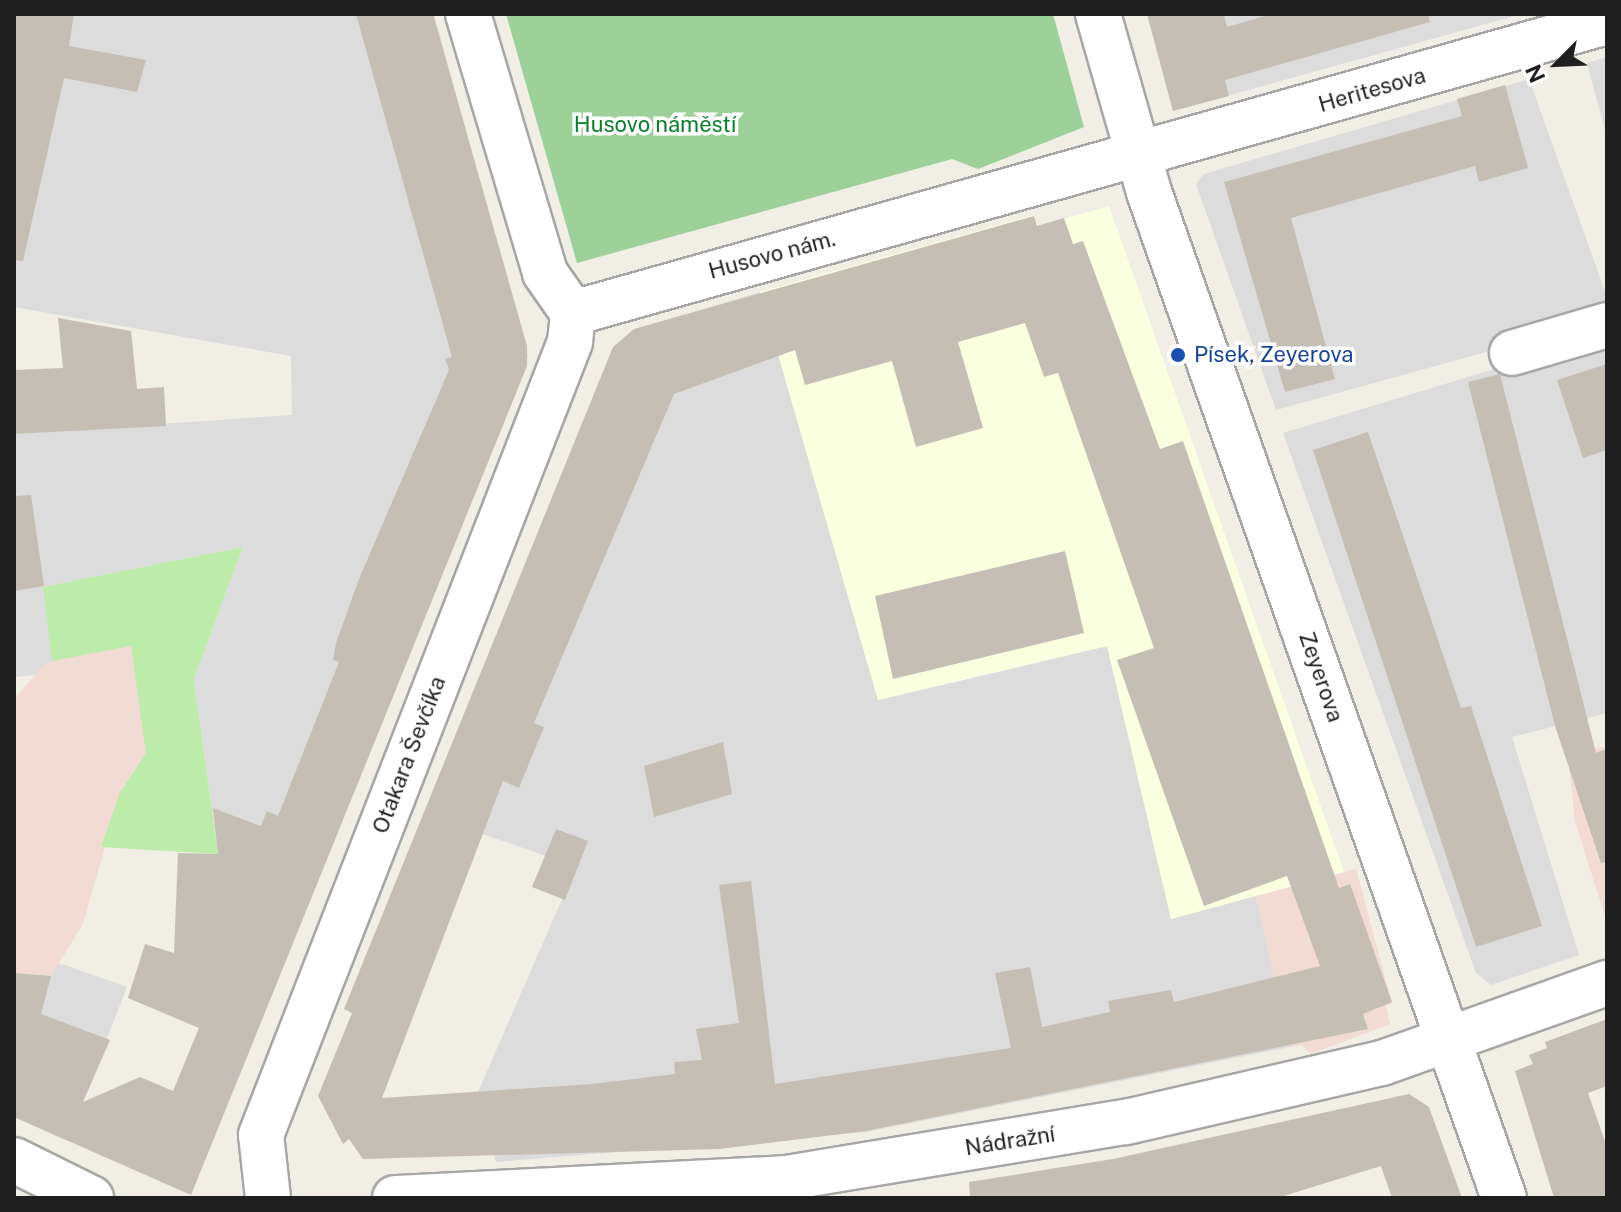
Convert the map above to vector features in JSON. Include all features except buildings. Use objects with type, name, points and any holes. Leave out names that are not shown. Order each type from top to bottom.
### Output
[{"type":"street","points":[[468,14],[545,273],[573,313]]},
{"type":"street","points":[[1098,14],[1137,157]]},
{"type":"street","name":"Heritesova","points":[[1137,157],[1607,22]]},
{"type":"street","name":"Husovo nám.","points":[[573,313],[1137,157]]},
{"type":"street","name":"Zeyerova","points":[[1137,157],[1504,1198]]},
{"type":"street","name":"Otakara Ševčíka","points":[[268,1198],[261,1135],[570,342],[573,313]]},
{"type":"street","points":[[1512,353],[1607,325]]},
{"type":"street","name":"Nádražní","points":[[395,1198],[786,1178],[1126,1122],[1450,1041],[1607,983]]},
{"type":"street","points":[[14,1160],[91,1198]]},
{"type":"shaded area","points":[[14,14],[434,14],[528,357],[293,939],[216,892],[218,853],[194,679],[243,547],[44,587],[54,673],[14,677],[14,434],[292,415],[291,356],[14,307]]},
{"type":"shaded area","points":[[1147,14],[1522,14],[1173,111]]},
{"type":"shaded area","points":[[1607,57],[1607,138],[1587,63]]},
{"type":"shaded area","points":[[1529,79],[1607,297],[1606,319],[1276,410],[1196,184],[1204,174]]},
{"type":"shaded area","points":[[1109,206],[1344,872],[1171,919],[1107,646],[878,700],[760,292],[1034,215],[1037,227]]},
{"type":"shaded area","points":[[760,292],[878,700],[1108,646],[1171,919],[1256,896],[1290,1047],[866,1132],[496,1162],[478,1092],[587,842],[546,856],[425,814],[612,350],[633,330]]},
{"type":"shaded area","points":[[1607,335],[1607,713],[1512,737],[1579,955],[1491,985],[1476,973],[1283,433]]},
{"type":"shaded area","points":[[131,645],[148,751],[122,788],[83,924],[51,976],[14,973],[14,699],[47,662]]},
{"type":"shaded area","points":[[1607,746],[1607,922],[1575,822],[1568,755]]},
{"type":"shaded area","points":[[1356,869],[1392,1003],[1386,1006],[1390,1024],[1311,1054],[1302,1045],[1290,1047],[1256,896]]},
{"type":"shaded area","points":[[14,958],[65,965],[127,987],[67,1141],[14,1117]]},
{"type":"green space","name":"Husovo náměstí","points":[[506,14],[1053,14],[1084,127],[978,169],[952,159],[577,263]]},
{"type":"green space","points":[[243,547],[194,679],[218,854],[101,847],[120,792],[146,753],[131,646],[52,661],[43,587]]},
{"type":"place","name":"Písek, Zeyerova","points":[[1178,355]]}]
